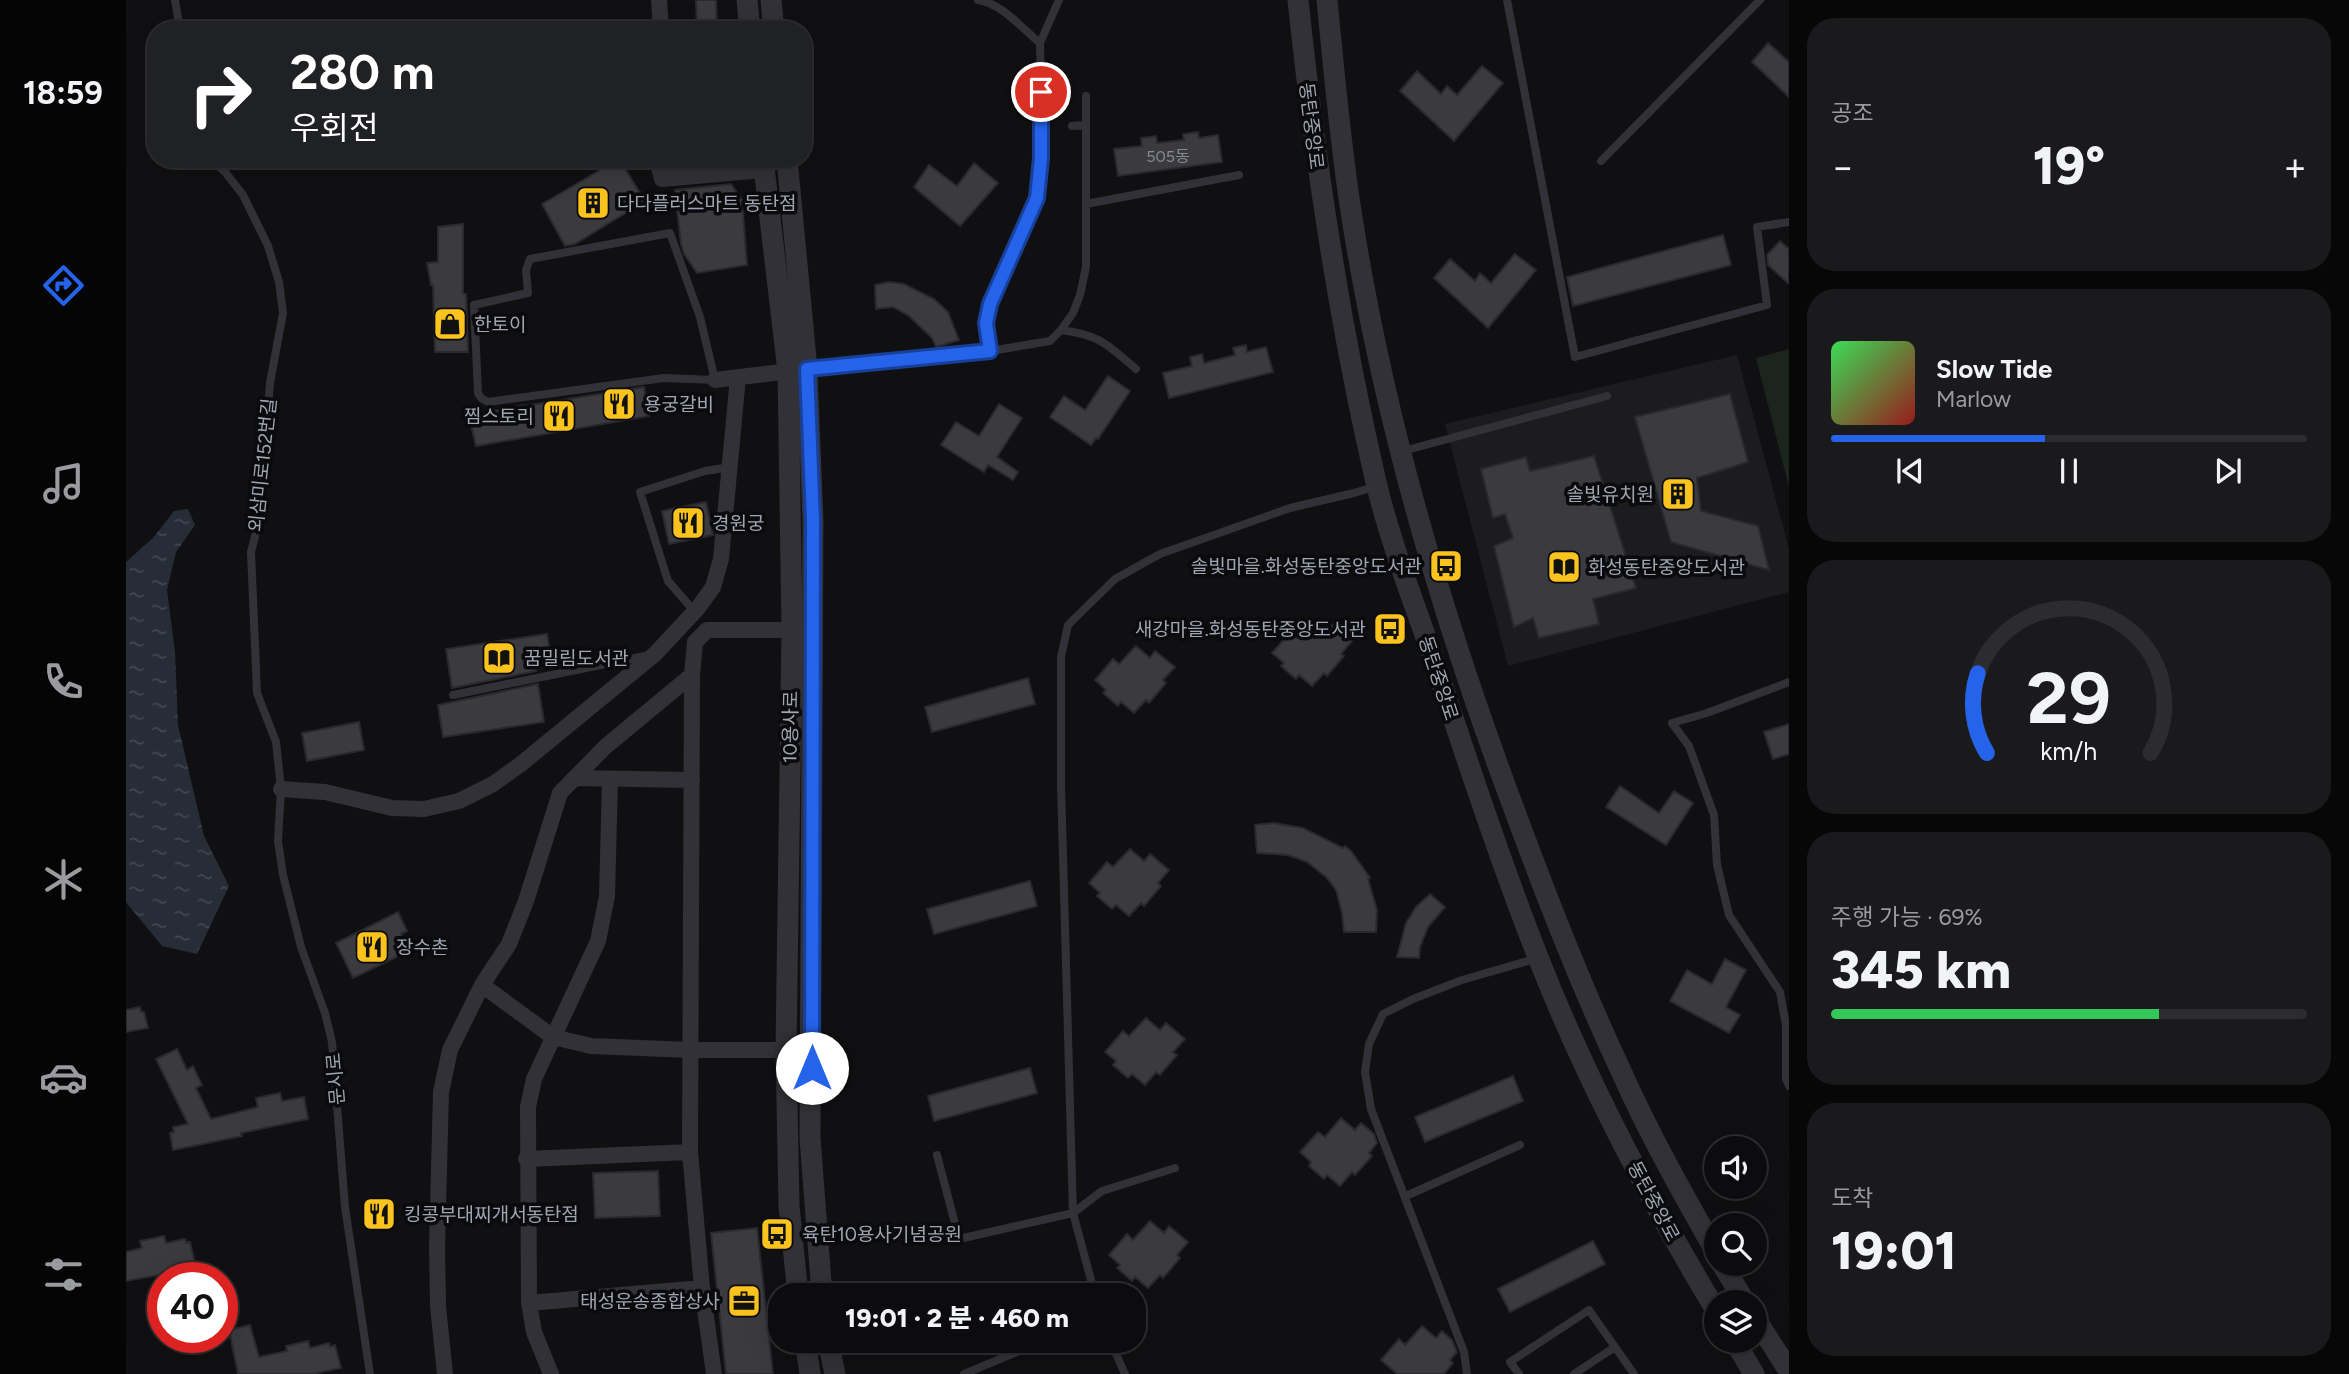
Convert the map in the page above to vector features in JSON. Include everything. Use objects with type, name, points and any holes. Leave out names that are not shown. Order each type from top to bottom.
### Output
[{"type":"street","points":[[659,0],[660,21]]},
{"type":"street","points":[[747,0],[749,21]]},
{"type":"street","points":[[771,0],[773,21]]},
{"type":"street","name":"동탄중앙로","points":[[1298,0],[1323,209],[1377,486],[1458,735],[1539,958],[1603,1103],[1664,1222],[1704,1290]]},
{"type":"street","name":"동탄중앙로","points":[[1327,0],[1351,211],[1375,340],[1400,451],[1444,608],[1485,731],[1545,895],[1622,1073],[1659,1149],[1704,1230]]},
{"type":"street","points":[[659,168],[662,178],[740,168]]},
{"type":"street","name":"10용사로","points":[[764,168],[798,370],[786,1050],[789,1206],[797,1283]]},
{"type":"street","name":"10용사로","points":[[787,168],[798,370],[813,521],[810,1138],[821,1283]]},
{"type":"street","points":[[715,380],[798,370]]},
{"type":"street","points":[[281,789],[325,792],[392,808],[424,809],[459,801],[493,784],[521,764],[655,654],[695,612],[713,587],[721,559],[738,377]]},
{"type":"street","points":[[714,1374],[702,1288],[690,1152],[692,675],[695,642],[706,631],[792,630]]},
{"type":"street","points":[[445,1374],[440,1336],[438,1282],[441,1092],[450,1050],[482,985],[509,944],[526,901],[560,793],[605,747],[692,675]]},
{"type":"street","points":[[576,778],[692,780]]},
{"type":"street","points":[[551,1374],[534,1332],[529,1303],[526,1159],[528,1107],[534,1079],[598,941],[607,896],[610,779]]},
{"type":"street","points":[[482,985],[553,1037],[591,1046],[786,1050]]},
{"type":"street","points":[[526,1159],[690,1152]]},
{"type":"street","points":[[529,1303],[702,1288]]},
{"type":"street","points":[[1767,1337],[1789,1371]]},
{"type":"street","points":[[807,1353],[810,1374]]},
{"type":"street","points":[[831,1353],[835,1374]]},
{"type":"street","points":[[1742,1353],[1755,1374]]},
{"type":"lane","points":[[175,0],[178,21]]},
{"type":"lane","points":[[978,0],[993,3],[1040,43]]},
{"type":"lane","points":[[990,351],[986,323],[990,304],[1037,198],[1042,117],[1040,43],[1059,0]]},
{"type":"lane","points":[[1507,0],[1575,357],[1766,305],[1757,227],[1789,222]]},
{"type":"lane","points":[[1601,161],[1759,0]]},
{"type":"lane","points":[[798,370],[990,351],[1050,341],[1073,313],[1086,267],[1086,96]]},
{"type":"lane","points":[[1072,126],[1086,125]]},
{"type":"lane","name":"외삼미로152번길","points":[[220,168],[243,195],[268,246],[279,282],[283,313],[270,383],[259,521],[251,552],[257,693],[276,742],[281,789]]},
{"type":"lane","points":[[1086,204],[1239,175]]},
{"type":"lane","points":[[670,233],[700,317],[715,380],[664,378],[488,402],[478,393],[474,305],[528,293],[526,270],[530,259],[670,233]]},
{"type":"lane","points":[[1061,330],[1086,333],[1106,343],[1136,369]]},
{"type":"lane","points":[[1400,451],[1607,396]]},
{"type":"lane","points":[[695,612],[668,581],[639,492],[705,471],[731,467]]},
{"type":"lane","points":[[1092,1283],[1073,1213],[1061,785],[1061,657],[1068,625],[1115,579],[1160,554],[1290,508],[1354,494],[1377,486]]},
{"type":"lane","points":[[453,695],[655,654]]},
{"type":"lane","points":[[1789,682],[1707,713],[1672,723],[1689,746],[1714,815],[1717,864],[1729,915],[1780,992],[1788,1027],[1786,1079],[1789,1086]]},
{"type":"lane","name":"문시로","points":[[281,789],[278,841],[283,875],[301,947],[325,1013],[332,1042],[345,1207],[370,1374]]},
{"type":"lane","points":[[1467,1374],[1464,1352],[1371,1109],[1365,1072],[1369,1044],[1383,1014],[1413,999],[1462,981],[1539,958]]},
{"type":"lane","points":[[1406,1196],[1520,1145]]},
{"type":"lane","points":[[937,1155],[959,1239],[1073,1213],[1102,1191],[1175,1168]]},
{"type":"lane","points":[[1519,1374],[1510,1362],[1589,1310],[1634,1374]]},
{"type":"lane","points":[[1574,1374],[1615,1347]]},
{"type":"lane","points":[[964,1374],[1014,1353]]},
{"type":"lane","points":[[1116,1353],[1125,1374]]},
{"type":"shaded area","points":[[1789,349],[1789,487],[1756,358]]},
{"type":"shaded area","points":[[1737,355],[1789,549],[1789,592],[1508,666],[1445,424]]},
{"type":"water","points":[[188,509],[195,525],[176,552],[167,590],[175,652],[178,725],[204,836],[229,886],[197,954],[162,946],[126,902],[126,562],[153,538],[174,511]]},
{"type":"building","points":[[696,0],[716,0],[717,21],[697,21]]},
{"type":"building","points":[[1768,43],[1789,62],[1789,97],[1752,62]]},
{"type":"building","points":[[1482,66],[1503,83],[1454,141],[1400,91],[1417,71],[1441,94],[1447,86],[1457,95]]},
{"type":"building","points":[[1198,132],[1199,138],[1218,135],[1222,162],[1118,176],[1114,149],[1142,146],[1141,138],[1156,136],[1157,143],[1184,140],[1183,134]]},
{"type":"building","points":[[974,163],[998,183],[960,226],[914,187],[929,165],[957,186]]},
{"type":"building","name":"다다플러스마트 동탄점","points":[[604,168],[625,168],[645,201],[575,244],[565,246],[542,204]]},
{"type":"building","points":[[731,184],[742,200],[747,265],[697,273],[684,254],[681,244],[675,190]]},
{"type":"building","points":[[463,224],[463,294],[466,294],[468,352],[435,352],[433,285],[427,263],[438,262],[438,227]]},
{"type":"building","points":[[1723,235],[1731,265],[1573,306],[1567,277]]},
{"type":"building","points":[[1780,241],[1789,249],[1789,284],[1768,265],[1767,255]]},
{"type":"building","points":[[1515,254],[1536,270],[1488,328],[1434,278],[1450,259],[1475,281],[1480,273],[1491,283]]},
{"type":"building","points":[[889,282],[904,284],[934,299],[948,312],[959,340],[936,347],[932,338],[909,316],[893,307],[876,309],[875,285]]},
{"type":"building","points":[[1246,345],[1247,352],[1266,347],[1273,372],[1169,398],[1163,373],[1192,366],[1190,357],[1202,354],[1204,363],[1235,355],[1233,348]]},
{"type":"building","points":[[1108,376],[1130,391],[1098,439],[1091,445],[1050,417],[1064,396],[1085,410]]},
{"type":"building","points":[[644,387],[649,416],[476,446],[469,416]]},
{"type":"building","name":"솔빛유치원","points":[[1730,394],[1748,462],[1697,478],[1701,511],[1758,526],[1769,570],[1671,542],[1635,417]]},
{"type":"building","points":[[999,404],[1022,418],[997,457],[1018,472],[1013,480],[988,465],[984,472],[941,445],[956,422],[979,436]]},
{"type":"building","name":"화성동탄중앙도서관","points":[[1594,456],[1636,588],[1593,599],[1599,624],[1539,638],[1533,618],[1514,627],[1494,546],[1513,538],[1505,514],[1493,518],[1481,469],[1526,457],[1530,471]]},
{"type":"building","name":"경원궁","points":[[706,502],[713,535],[669,544],[662,511]]},
{"type":"building","points":[[1313,619],[1327,631],[1333,624],[1352,641],[1341,654],[1344,656],[1327,676],[1324,673],[1312,686],[1299,675],[1296,679],[1281,666],[1284,663],[1272,653],[1291,632],[1297,638]]},
{"type":"building","name":"꿈밀림도서관","points":[[547,634],[552,666],[452,688],[446,649]]},
{"type":"building","points":[[1136,646],[1150,658],[1155,651],[1175,667],[1163,680],[1166,683],[1149,703],[1146,700],[1134,713],[1121,702],[1118,706],[1103,693],[1106,690],[1095,680],[1113,659],[1119,664]]},
{"type":"building","points":[[1028,678],[1035,704],[932,732],[925,707]]},
{"type":"building","points":[[538,684],[544,722],[443,737],[438,705]]},
{"type":"building","points":[[359,722],[364,750],[307,761],[302,733]]},
{"type":"building","points":[[1789,724],[1789,754],[1773,759],[1764,732]]},
{"type":"building","points":[[1620,786],[1659,813],[1674,791],[1693,803],[1666,845],[1606,807]]},
{"type":"building","points":[[1274,823],[1303,828],[1351,851],[1370,878],[1368,879],[1377,910],[1376,932],[1344,932],[1336,890],[1326,877],[1307,862],[1288,855],[1257,853],[1255,825]]},
{"type":"building","points":[[1130,849],[1144,861],[1150,854],[1169,870],[1158,883],[1161,886],[1144,906],[1141,903],[1129,916],[1116,905],[1112,909],[1097,896],[1100,893],[1089,883],[1107,862],[1113,867]]},
{"type":"building","points":[[1030,881],[1037,906],[934,934],[927,909]]},
{"type":"building","points":[[1430,894],[1445,907],[1428,927],[1420,947],[1419,958],[1397,957],[1406,923],[1416,907]]},
{"type":"building","name":"장수촌","points":[[398,912],[407,931],[401,934],[409,951],[353,978],[336,943]]},
{"type":"building","points":[[1725,959],[1746,970],[1726,1007],[1740,1015],[1729,1033],[1670,1001],[1687,970],[1712,984]]},
{"type":"building","points":[[140,1007],[148,1028],[126,1032],[126,1010]]},
{"type":"building","points":[[1146,1018],[1160,1030],[1166,1023],[1185,1039],[1173,1052],[1177,1055],[1160,1075],[1156,1072],[1145,1085],[1132,1074],[1128,1078],[1113,1065],[1116,1061],[1105,1052],[1123,1031],[1129,1036]]},
{"type":"building","points":[[177,1049],[187,1070],[193,1066],[202,1085],[196,1088],[211,1119],[258,1107],[256,1098],[280,1093],[282,1101],[304,1097],[308,1119],[173,1150],[170,1133],[174,1132],[173,1127],[188,1124],[156,1059]]},
{"type":"building","points":[[1030,1068],[1037,1093],[934,1121],[928,1096]]},
{"type":"building","points":[[1513,1076],[1523,1101],[1425,1142],[1415,1117]]},
{"type":"building","points":[[1341,1118],[1355,1130],[1361,1123],[1374,1134],[1377,1143],[1369,1153],[1372,1156],[1355,1175],[1352,1172],[1340,1186],[1327,1175],[1324,1179],[1309,1166],[1311,1162],[1300,1152],[1318,1132],[1325,1137]]},
{"type":"building","points":[[658,1171],[660,1216],[595,1218],[593,1173]]},
{"type":"building","points":[[1150,1221],[1164,1233],[1169,1226],[1188,1242],[1177,1255],[1180,1258],[1163,1278],[1160,1275],[1148,1288],[1146,1283],[1135,1277],[1132,1281],[1117,1268],[1120,1265],[1109,1255],[1127,1234],[1133,1240]]},
{"type":"building","points":[[757,1228],[768,1328],[768,1353],[771,1353],[773,1374],[726,1374],[711,1233]]},
{"type":"building","points":[[164,1236],[166,1243],[185,1239],[186,1243],[190,1242],[195,1262],[147,1262],[147,1277],[126,1281],[126,1252],[142,1248],[140,1241]]},
{"type":"building","points":[[1593,1241],[1605,1264],[1510,1312],[1498,1289]]},
{"type":"building","points":[[250,1325],[259,1357],[287,1351],[286,1346],[308,1341],[310,1348],[329,1343],[330,1347],[335,1345],[341,1368],[313,1374],[238,1374],[234,1353],[238,1353],[238,1328]]},
{"type":"building","points":[[1422,1326],[1436,1338],[1442,1331],[1452,1340],[1457,1352],[1450,1360],[1453,1363],[1444,1374],[1397,1374],[1381,1360],[1399,1339],[1405,1345]]},
{"type":"place","name":"다다플러스마트 동탄점","points":[[593,203]]},
{"type":"place","name":"한토이","points":[[450,324]]},
{"type":"place","name":"용궁갈비","points":[[619,404]]},
{"type":"place","name":"찜스토리","points":[[559,416]]},
{"type":"place","name":"솔빛유치원","points":[[1678,494]]},
{"type":"place","name":"경원궁","points":[[688,523]]},
{"type":"place","name":"솔빛마을.화성동탄중앙도서관","points":[[1446,566]]},
{"type":"place","name":"화성동탄중앙도서관","points":[[1564,567]]},
{"type":"place","name":"새강마을.화성동탄중앙도서관","points":[[1390,629]]},
{"type":"place","name":"꿈밀림도서관","points":[[499,658]]},
{"type":"place","name":"장수촌","points":[[372,947]]},
{"type":"place","name":"킹콩부대찌개서동탄점","points":[[379,1214]]},
{"type":"place","name":"육탄10용사기념공원","points":[[777,1234]]},
{"type":"place","name":"태성운송종합상사","points":[[744,1301]]},
{"type":"route","points":[[812,1068],[813,521],[807,369],[990,351],[986,323],[990,304],[1037,198],[1041,158],[1041,92]]}]
